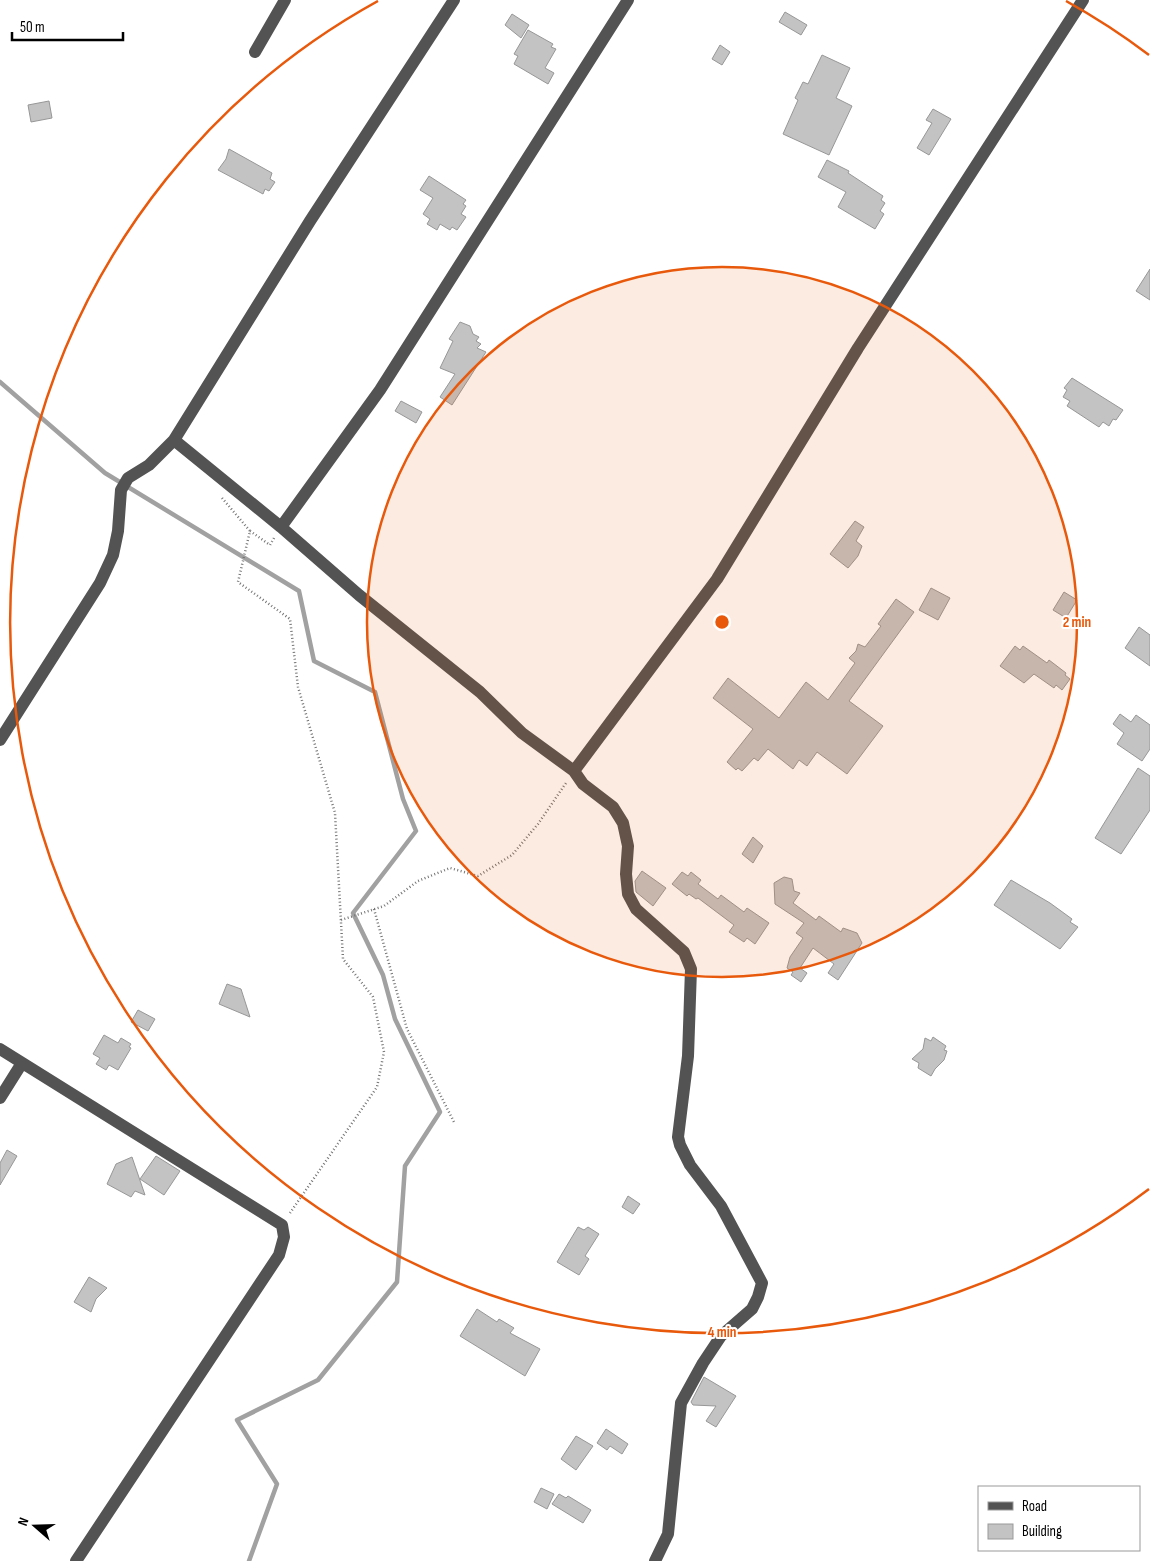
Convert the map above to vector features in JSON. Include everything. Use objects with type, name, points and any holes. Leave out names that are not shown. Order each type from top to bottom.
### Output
[{"type":"street","points":[[255,52],[285,0]]},
{"type":"street","points":[[0,740],[100,584],[113,555],[118,531],[121,490],[128,478],[149,465],[174,440],[310,221],[454,0]]},
{"type":"street","points":[[281,527],[380,390],[628,0]]},
{"type":"street","points":[[574,771],[717,579],[858,348],[1083,0]]},
{"type":"street","points":[[174,440],[281,527],[359,595],[480,692],[522,733],[574,771],[583,784],[613,807],[623,824],[628,846],[626,874],[628,894],[636,909],[684,952],[691,969],[688,1056],[678,1137],[690,1165],[721,1206],[762,1283],[752,1309],[722,1336],[702,1363],[681,1403],[668,1534],[655,1561]]},
{"type":"street","points":[[0,1049],[282,1225],[284,1237],[279,1255],[76,1561]]},
{"type":"street","points":[[0,1098],[22,1062]]},
{"type":"path","points":[[218,493],[250,531],[270,545],[281,527]]},
{"type":"path","points":[[250,531],[238,582],[290,619],[298,687],[335,813],[343,959],[373,997],[384,1052],[377,1087],[282,1225]]},
{"type":"path","points":[[341,920],[384,906],[418,881],[450,868],[478,876],[512,855],[538,824],[574,771]]},
{"type":"path","points":[[374,909],[407,1029],[454,1122]]},
{"type":"building","points":[[785,12],[807,25],[801,35],[779,22]]},
{"type":"building","points":[[512,14],[529,25],[521,38],[505,25]]},
{"type":"building","points":[[528,30],[553,44],[551,47],[556,49],[545,68],[554,73],[548,84],[514,64],[518,56],[514,54]]},
{"type":"building","points":[[720,45],[730,52],[722,65],[712,59]]},
{"type":"building","points":[[822,55],[850,68],[836,98],[852,106],[829,155],[783,134],[798,100],[795,98],[803,82],[808,84]]},
{"type":"building","points":[[49,101],[52,118],[31,122],[28,105]]},
{"type":"building","points":[[933,109],[951,119],[929,155],[917,148],[932,123],[926,120]]},
{"type":"building","points":[[229,149],[272,173],[270,179],[275,182],[269,191],[265,189],[263,194],[218,170],[226,159]]},
{"type":"building","points":[[827,160],[849,171],[848,173],[883,196],[881,200],[885,203],[880,211],[884,214],[875,229],[838,207],[846,192],[818,177]]},
{"type":"building","points":[[429,176],[466,200],[463,204],[466,206],[461,214],[466,217],[457,230],[452,227],[450,230],[440,224],[437,230],[427,224],[430,219],[423,214],[433,198],[420,190]]},
{"type":"building","points":[[1150,269],[1150,300],[1136,291]]},
{"type":"building","points":[[460,322],[470,326],[473,334],[479,337],[476,341],[481,344],[477,348],[486,352],[452,405],[440,397],[455,374],[440,368],[453,341],[449,339]]},
{"type":"building","points":[[1072,378],[1123,410],[1116,420],[1113,419],[1109,426],[1103,422],[1099,427],[1067,406],[1070,401],[1063,397],[1067,390],[1064,388]]},
{"type":"building","points":[[401,401],[422,412],[416,423],[395,411]]},
{"type":"building","points":[[855,521],[864,527],[856,541],[862,546],[858,556],[848,568],[830,554]]},
{"type":"building","points":[[931,588],[950,598],[938,620],[919,610]]},
{"type":"building","points":[[1064,592],[1077,600],[1066,618],[1053,610]]},
{"type":"building","points":[[896,599],[914,612],[849,701],[883,726],[847,774],[817,752],[807,766],[799,760],[793,769],[768,749],[758,761],[754,758],[742,771],[738,768],[736,770],[727,762],[753,729],[713,698],[728,678],[779,718],[806,682],[828,700],[855,663],[849,658],[856,651],[858,644],[865,647],[881,626],[878,624]]},
{"type":"building","points":[[1139,627],[1150,635],[1150,666],[1125,648]]},
{"type":"building","points":[[1015,646],[1020,650],[1023,646],[1047,663],[1049,660],[1066,673],[1065,675],[1070,679],[1062,690],[1056,685],[1054,688],[1034,674],[1024,683],[1000,666]]},
{"type":"building","points":[[1120,714],[1131,722],[1136,715],[1150,725],[1150,749],[1142,761],[1117,744],[1124,733],[1113,724]]},
{"type":"building","points":[[1138,768],[1150,776],[1150,810],[1121,854],[1095,838]]},
{"type":"building","points":[[753,837],[763,846],[753,863],[742,854]]},
{"type":"building","points":[[642,871],[666,888],[653,906],[636,892],[635,881]]},
{"type":"building","points":[[682,872],[688,876],[691,872],[701,880],[698,884],[718,899],[721,895],[744,912],[747,908],[769,923],[755,944],[747,938],[744,942],[729,932],[734,925],[698,898],[696,899],[689,894],[687,896],[672,884]]},
{"type":"building","points":[[784,877],[792,879],[794,891],[800,893],[793,903],[816,920],[819,916],[841,932],[843,928],[857,933],[862,943],[838,980],[828,973],[834,964],[813,948],[800,968],[807,973],[801,982],[791,975],[793,972],[787,968],[790,957],[803,938],[796,933],[804,923],[775,904],[774,883]]},
{"type":"building","points":[[1011,880],[1050,903],[1072,919],[1070,922],[1078,927],[1060,949],[994,905]]},
{"type":"building","points":[[227,984],[241,989],[250,1017],[219,1004]]},
{"type":"building","points":[[138,1010],[155,1019],[148,1031],[131,1022]]},
{"type":"building","points":[[104,1035],[118,1043],[121,1038],[131,1044],[129,1047],[131,1048],[118,1070],[109,1065],[106,1070],[96,1064],[100,1058],[93,1054]]},
{"type":"building","points":[[933,1037],[946,1046],[944,1050],[947,1051],[944,1060],[931,1076],[918,1068],[919,1063],[912,1059],[923,1049],[925,1038],[931,1041]]},
{"type":"building","points":[[7,1150],[17,1156],[0,1185],[0,1163]]},
{"type":"building","points":[[156,1156],[180,1171],[164,1195],[140,1179]]},
{"type":"building","points":[[132,1157],[145,1195],[135,1191],[131,1197],[107,1184],[116,1164]]},
{"type":"building","points":[[628,1196],[640,1204],[633,1214],[622,1207]]},
{"type":"building","points":[[578,1227],[584,1230],[588,1227],[599,1234],[585,1256],[589,1259],[579,1275],[557,1262]]},
{"type":"building","points":[[89,1277],[107,1288],[96,1299],[91,1312],[74,1302]]},
{"type":"building","points":[[477,1309],[497,1322],[499,1319],[514,1328],[510,1333],[540,1349],[525,1376],[460,1336]]},
{"type":"building","points":[[704,1377],[736,1396],[716,1427],[706,1421],[716,1406],[693,1405],[691,1402]]},
{"type":"building","points":[[606,1429],[628,1444],[622,1454],[610,1446],[607,1450],[597,1443]]},
{"type":"building","points":[[576,1436],[593,1446],[576,1470],[561,1459]]},
{"type":"building","points":[[541,1488],[554,1494],[547,1509],[534,1502]]},
{"type":"building","points":[[559,1494],[566,1498],[568,1496],[591,1510],[583,1523],[552,1504]]},
{"type":"waterway","points":[[0,382],[105,473],[299,591],[314,661],[375,692],[403,799],[416,831],[353,913],[383,975],[395,1019],[440,1112],[405,1166],[397,1282],[318,1380],[237,1420],[277,1484],[249,1561]]}]
